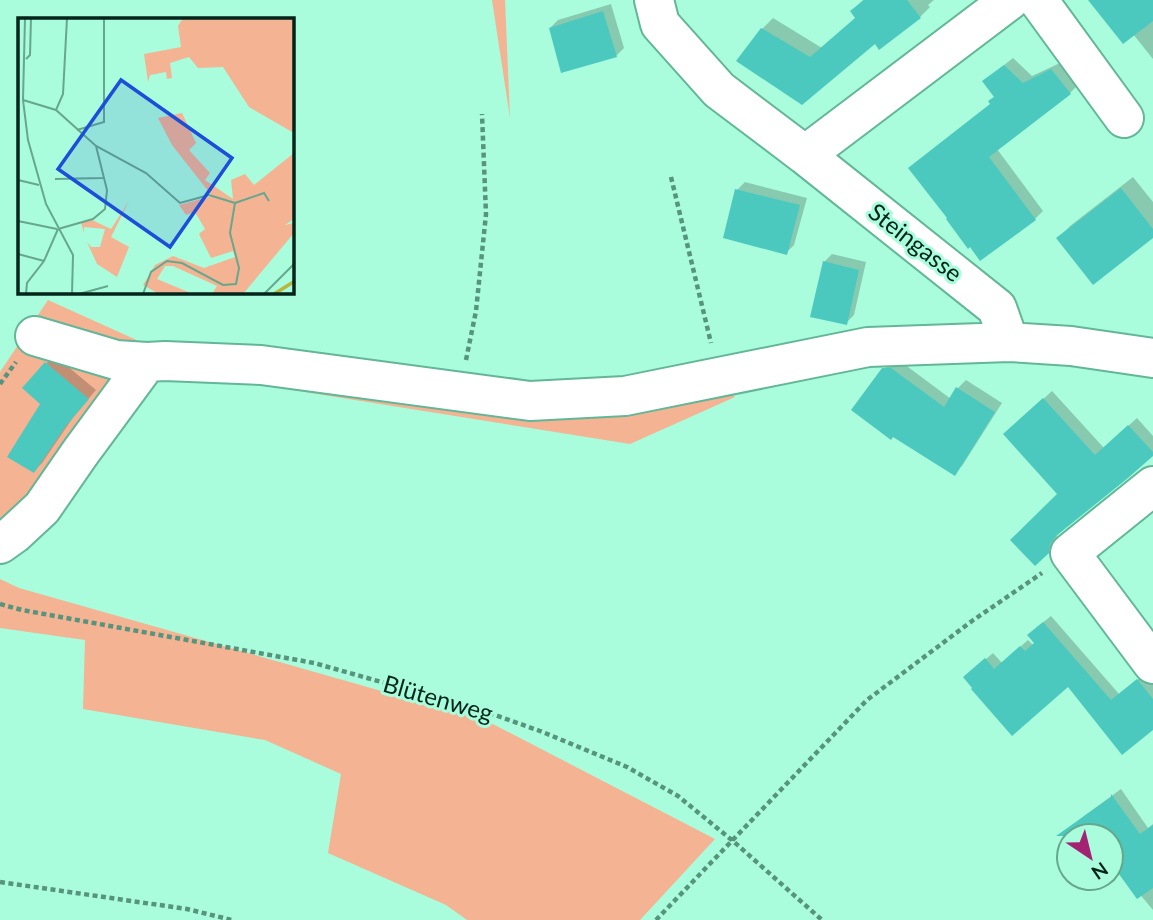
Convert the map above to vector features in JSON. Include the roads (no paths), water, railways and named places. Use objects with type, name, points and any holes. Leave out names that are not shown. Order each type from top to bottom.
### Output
[{"type":"street","name":"Steingasse","points":[[653,0],[660,24],[719,90],[997,308],[1009,342]]},
{"type":"street","points":[[805,155],[1010,0]]},
{"type":"street","points":[[1038,0],[1124,118]]},
{"type":"street","points":[[35,336],[116,360],[261,365],[530,401],[625,396],[868,348],[1009,342],[1071,346],[1153,358]]},
{"type":"street","points":[[0,544],[42,508],[147,362]]},
{"type":"street","points":[[1153,486],[1070,553],[1153,664]]}]
